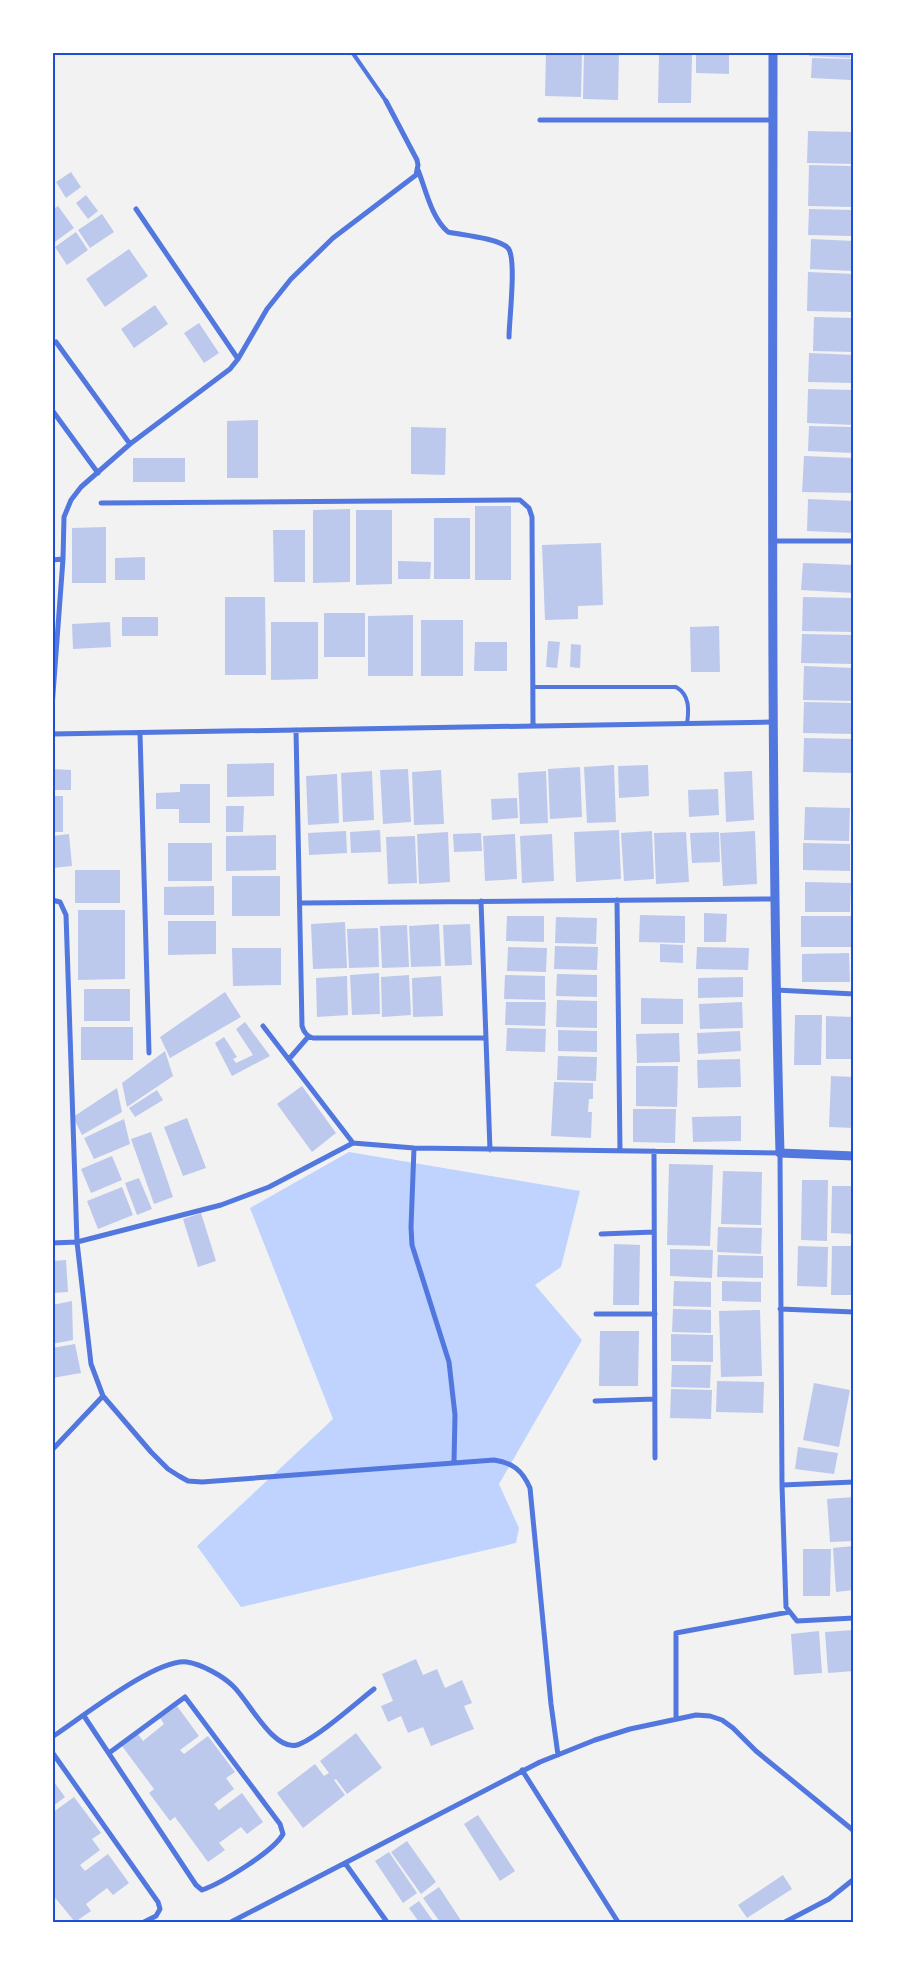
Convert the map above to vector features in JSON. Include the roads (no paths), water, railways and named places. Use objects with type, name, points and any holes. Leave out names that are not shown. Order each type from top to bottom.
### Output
[{"type":"street","points":[[773,52],[772,722],[775,990],[780,1153],[782,1485],[786,1607],[797,1621],[854,1618]]},
{"type":"street","points":[[386,101],[416,160],[436,216],[443,228],[448,232],[496,242],[508,248],[511,253],[513,265],[509,337]]},
{"type":"street","points":[[540,120],[773,120]]},
{"type":"street","points":[[52,707],[63,559],[64,517],[75,494],[130,444],[213,383],[238,359],[267,308],[291,279],[333,238],[410,181],[418,169]]},
{"type":"street","points":[[136,209],[238,359]]},
{"type":"street","points":[[56,342],[130,444]]},
{"type":"street","points":[[52,410],[98,473]]},
{"type":"street","points":[[101,503],[520,500],[529,508],[532,517],[533,726]]},
{"type":"street","points":[[772,541],[854,541]]},
{"type":"street","points":[[52,560],[63,559]]},
{"type":"street","points":[[52,734],[772,722]]},
{"type":"street","points":[[296,730],[302,1026],[308,1036],[313,1038],[486,1038]]},
{"type":"street","points":[[140,733],[149,1053]]},
{"type":"street","points":[[300,902],[774,899]]},
{"type":"street","points":[[52,900],[60,902],[66,915],[77,1242],[91,1364],[103,1396],[168,1469],[188,1480],[202,1482],[494,1460],[507,1462],[526,1478],[530,1488],[551,1704],[558,1755]]},
{"type":"street","points":[[617,900],[620,1151]]},
{"type":"street","points":[[481,901],[490,1150]]},
{"type":"street","points":[[775,990],[854,994]]},
{"type":"street","points":[[263,1026],[353,1143]]},
{"type":"street","points":[[289,1060],[308,1036]]},
{"type":"street","points":[[52,1243],[77,1242],[221,1205],[269,1187],[353,1143],[414,1148],[490,1150],[780,1153],[854,1156]]},
{"type":"street","points":[[414,1148],[412,1245],[450,1362],[455,1415],[454,1463]]},
{"type":"street","points":[[654,1151],[655,1458]]},
{"type":"street","points":[[601,1234],[654,1232]]},
{"type":"street","points":[[780,1310],[854,1312]]},
{"type":"street","points":[[596,1314],[654,1314]]},
{"type":"street","points":[[52,1450],[103,1396]]},
{"type":"street","points":[[595,1402],[655,1399]]},
{"type":"street","points":[[782,1485],[854,1482]]},
{"type":"street","points":[[676,1719],[676,1633],[789,1612]]},
{"type":"street","points":[[52,1737],[142,1676],[167,1666],[186,1662],[216,1673],[233,1686],[275,1738],[285,1745],[296,1745],[309,1740],[374,1689]]},
{"type":"street","points":[[84,1716],[196,1885],[202,1890],[232,1875],[279,1842],[283,1834],[280,1824],[185,1697],[109,1753]]},
{"type":"street","points":[[231,1922],[522,1770],[595,1740],[621,1732],[696,1715],[710,1716],[722,1720],[733,1728],[756,1752],[854,1831]]},
{"type":"street","points":[[52,1752],[158,1902],[160,1909],[156,1916],[144,1922]]},
{"type":"street","points":[[522,1770],[618,1922]]},
{"type":"street","points":[[345,1863],[387,1922]]},
{"type":"street","points":[[785,1922],[829,1899],[854,1879]]},
{"type":"lane","points":[[352,52],[386,101]]},
{"type":"lane","points":[[533,687],[676,687],[681,690],[687,699],[687,724]]},
{"type":"water","points":[[349,1152],[580,1191],[561,1267],[535,1285],[582,1340],[499,1484],[519,1528],[516,1543],[241,1607],[197,1546],[333,1419],[250,1208]]}]
